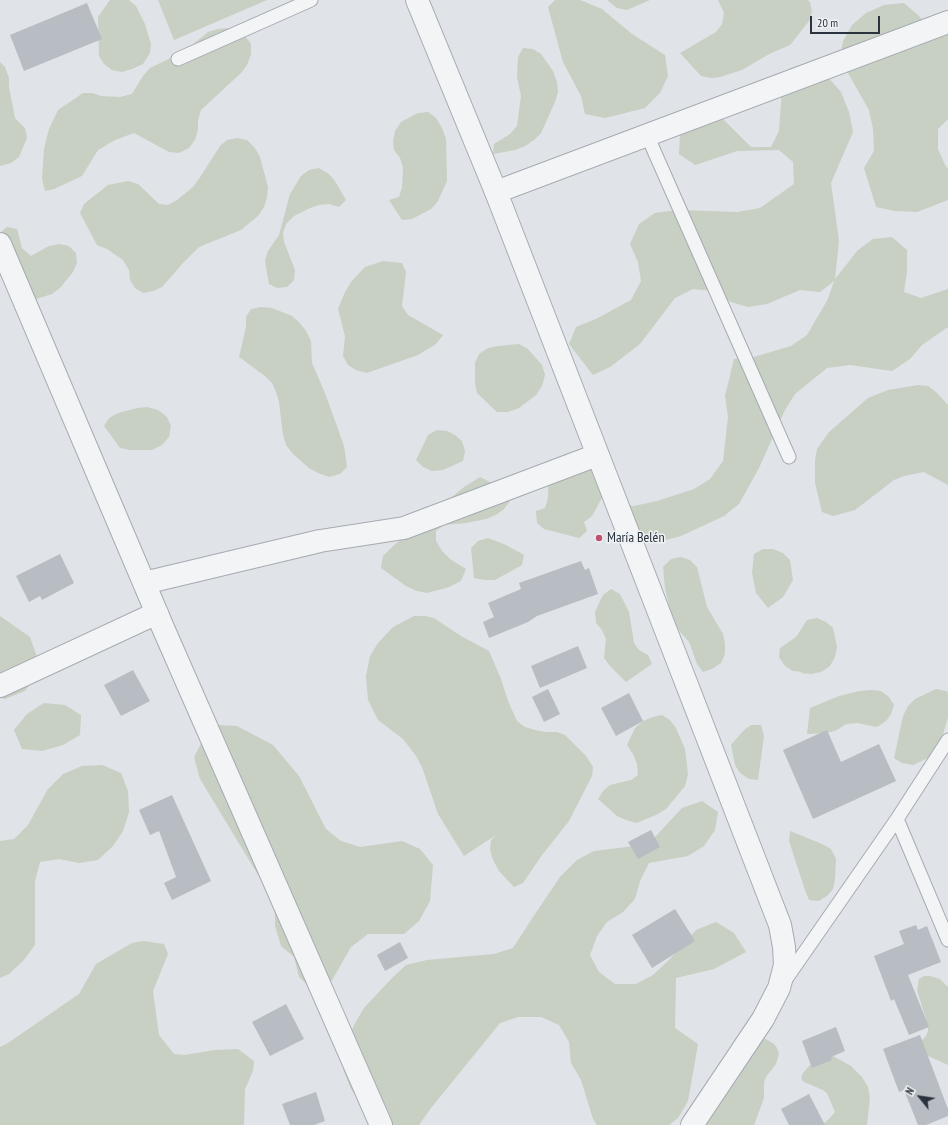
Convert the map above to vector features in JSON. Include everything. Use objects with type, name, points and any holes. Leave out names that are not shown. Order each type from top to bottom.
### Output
[{"type":"street","points":[[417,0],[496,192],[780,925],[784,947],[785,965],[779,988],[763,1019],[692,1125]]},
{"type":"street","points":[[496,192],[948,22]]},
{"type":"street","points":[[0,244],[144,583],[381,1125]]},
{"type":"street","points":[[144,583],[320,541],[404,528],[597,455]]},
{"type":"street","points":[[0,686],[157,613]]},
{"type":"lane","points":[[178,60],[311,0]]},
{"type":"lane","points":[[647,135],[789,457]]},
{"type":"lane","points":[[779,988],[897,818],[948,740]]},
{"type":"lane","points":[[897,818],[948,940]]},
{"type":"green space","points":[[110,0],[129,0],[136,6],[145,24],[151,44],[150,53],[143,64],[122,72],[112,70],[104,64],[99,56],[98,17]]},
{"type":"green space","points":[[158,0],[267,0],[174,40]]},
{"type":"green space","points":[[555,0],[580,0],[602,9],[632,34],[665,55],[668,76],[660,93],[645,108],[605,118],[585,114],[581,96],[563,62],[548,7]]},
{"type":"green space","points":[[607,0],[650,0],[627,10],[617,8]]},
{"type":"green space","points":[[718,0],[808,0],[810,2],[812,12],[809,21],[790,45],[769,54],[742,70],[720,77],[711,78],[701,76],[680,53],[716,32],[722,24],[724,13]]},
{"type":"green space","points":[[904,3],[920,17],[931,33],[948,34],[948,119],[938,129],[938,149],[946,167],[948,168],[948,200],[917,212],[895,211],[876,207],[864,168],[874,151],[873,129],[869,110],[840,59],[843,41],[852,25],[866,13],[884,5]]},
{"type":"green space","points":[[228,28],[245,36],[251,44],[251,54],[247,65],[241,73],[201,110],[195,140],[189,148],[179,153],[169,152],[134,133],[115,140],[98,150],[82,176],[54,189],[45,191],[42,179],[44,149],[49,129],[58,110],[83,93],[120,97],[132,94],[143,76],[150,68],[185,51],[208,32]]},
{"type":"green space","points":[[523,48],[533,49],[541,54],[553,71],[557,82],[558,92],[541,133],[534,140],[515,150],[493,154],[494,144],[510,134],[517,126],[521,96],[517,77],[518,57]]},
{"type":"green space","points":[[0,62],[5,67],[9,78],[9,87],[15,118],[25,128],[27,138],[19,157],[11,163],[0,166]]},
{"type":"green space","points":[[810,63],[826,75],[841,92],[849,112],[853,132],[831,183],[839,241],[835,279],[858,250],[873,239],[892,237],[907,250],[907,272],[904,292],[921,298],[948,289],[948,327],[922,345],[910,359],[892,371],[850,365],[827,368],[795,394],[785,410],[759,468],[739,504],[724,516],[681,536],[662,541],[626,527],[614,503],[634,506],[657,501],[694,489],[710,479],[723,461],[728,417],[725,396],[734,359],[754,357],[791,346],[807,335],[828,299],[834,281],[820,292],[800,290],[767,304],[748,307],[731,302],[713,291],[693,289],[675,298],[640,344],[610,367],[593,375],[569,344],[576,327],[596,319],[631,300],[641,281],[638,262],[630,244],[639,224],[655,213],[678,210],[737,212],[760,208],[794,184],[793,162],[779,150],[737,151],[695,165],[679,154],[680,134],[707,103],[751,147],[771,147],[779,131],[782,88],[790,68]]},
{"type":"green space","points":[[428,112],[436,118],[446,139],[447,181],[438,201],[431,209],[412,219],[402,220],[389,200],[399,197],[402,188],[403,168],[400,158],[394,150],[393,141],[395,131],[401,122],[418,113]]},
{"type":"green space","points":[[237,138],[247,140],[255,148],[260,157],[268,187],[264,207],[258,216],[241,230],[199,247],[162,287],[143,293],[135,288],[130,280],[129,270],[123,260],[107,249],[97,245],[80,213],[84,204],[108,185],[128,181],[138,184],[159,204],[168,205],[177,200],[193,187],[220,146],[227,140]]},
{"type":"green space","points":[[319,168],[329,174],[335,181],[346,200],[339,207],[329,204],[310,208],[294,216],[286,224],[283,233],[284,242],[295,270],[294,280],[287,287],[277,288],[269,284],[265,261],[268,251],[279,235],[290,194],[301,176],[309,170]]},
{"type":"green space","points":[[7,227],[17,229],[22,248],[31,256],[49,246],[59,244],[69,246],[76,253],[77,263],[73,272],[60,288],[52,294],[33,300],[0,262],[0,233]]},
{"type":"green space","points":[[383,261],[402,263],[406,272],[402,306],[408,315],[443,335],[436,344],[418,355],[367,373],[356,370],[348,365],[343,356],[345,336],[338,309],[351,282],[365,267]]},
{"type":"green space","points":[[261,307],[272,308],[292,316],[306,331],[311,341],[312,363],[325,393],[344,446],[347,467],[340,474],[329,477],[318,473],[309,468],[293,454],[286,445],[283,435],[279,402],[272,383],[239,357],[246,327],[246,317],[251,309]]},
{"type":"green space","points":[[519,344],[528,349],[542,365],[545,375],[542,386],[536,395],[519,408],[508,412],[497,412],[477,393],[475,383],[475,363],[479,354],[488,348]]},
{"type":"green space","points":[[918,385],[928,386],[948,405],[948,485],[924,472],[904,476],[894,480],[855,510],[833,516],[822,512],[815,483],[815,460],[817,449],[829,432],[868,398],[888,390]]},
{"type":"green space","points":[[147,407],[158,410],[167,417],[171,426],[169,437],[162,445],[152,450],[130,450],[120,448],[104,426],[109,418],[118,413]]},
{"type":"green space","points":[[437,430],[447,431],[455,435],[462,441],[465,451],[463,461],[443,470],[432,471],[423,467],[416,460],[428,435]]},
{"type":"green space","points":[[574,451],[584,451],[593,456],[603,496],[592,516],[584,522],[587,531],[579,538],[544,529],[537,523],[536,511],[545,508],[548,498],[549,467],[555,458]]},
{"type":"green space","points":[[480,477],[506,492],[510,501],[504,509],[496,515],[486,519],[466,523],[444,525],[436,531],[436,541],[442,551],[450,559],[466,569],[461,581],[449,587],[427,593],[417,591],[406,586],[381,568],[383,556],[393,546],[464,487]]},
{"type":"green space","points":[[488,538],[506,545],[524,555],[522,565],[495,580],[474,578],[471,548],[478,541]]},
{"type":"green space","points":[[763,549],[773,549],[783,553],[790,560],[793,580],[783,597],[768,608],[756,593],[752,573],[754,554]]},
{"type":"green space","points":[[681,557],[690,560],[697,567],[707,607],[723,634],[725,643],[725,654],[721,663],[712,669],[703,672],[697,664],[689,642],[676,627],[672,618],[665,588],[663,567],[671,559]]},
{"type":"green space","points":[[611,589],[620,594],[629,612],[634,643],[639,650],[648,655],[652,664],[626,682],[604,658],[606,639],[602,630],[596,623],[595,612],[603,595]]},
{"type":"green space","points":[[0,616],[30,637],[37,657],[36,676],[25,691],[5,699],[0,698]]},
{"type":"green space","points":[[414,616],[434,618],[461,636],[489,651],[517,721],[525,727],[535,730],[557,732],[565,735],[586,756],[593,767],[592,776],[569,821],[542,855],[523,883],[514,887],[499,871],[493,860],[490,850],[491,840],[496,835],[464,856],[438,814],[422,767],[416,756],[403,739],[378,720],[368,700],[366,676],[370,656],[378,643],[393,627]]},
{"type":"green space","points":[[817,618],[826,622],[833,628],[837,647],[835,657],[830,666],[821,672],[811,674],[793,671],[785,666],[779,657],[780,648],[796,637],[807,620]]},
{"type":"green space","points":[[936,689],[946,691],[948,693],[948,717],[942,738],[932,756],[913,765],[902,763],[894,758],[903,716],[908,706],[915,699]]},
{"type":"green space","points":[[870,690],[881,691],[889,697],[894,705],[891,714],[886,721],[877,727],[857,723],[846,724],[837,730],[827,733],[807,734],[810,708],[839,696]]},
{"type":"green space","points":[[44,703],[65,705],[81,715],[80,735],[63,745],[42,751],[22,749],[14,730],[27,714]]},
{"type":"green space","points":[[662,715],[670,720],[676,728],[685,749],[688,774],[685,786],[666,809],[656,815],[636,823],[617,816],[598,799],[603,791],[610,785],[631,780],[638,775],[637,764],[627,745],[635,728],[643,721]]},
{"type":"green space","points":[[218,725],[237,726],[273,745],[299,776],[326,829],[341,841],[360,847],[402,841],[420,849],[433,865],[430,901],[419,921],[404,934],[368,934],[351,947],[331,982],[313,990],[299,977],[294,957],[281,946],[275,926],[275,906],[266,888],[200,779],[194,757],[203,740]]},
{"type":"green space","points":[[751,725],[761,725],[764,736],[758,780],[749,779],[740,773],[735,765],[731,745],[744,730]]},
{"type":"green space","points":[[102,765],[121,773],[128,791],[129,812],[123,831],[113,846],[98,860],[79,863],[59,859],[40,862],[35,881],[35,945],[23,961],[9,974],[0,978],[0,841],[14,839],[28,825],[48,789],[63,774],[82,766]]},
{"type":"green space","points":[[702,801],[718,812],[715,830],[704,846],[688,856],[649,863],[640,881],[635,899],[623,912],[607,922],[597,936],[590,955],[599,972],[615,984],[636,984],[653,975],[669,960],[696,930],[716,922],[734,933],[746,952],[714,969],[676,978],[675,1028],[698,1044],[688,1101],[678,1118],[669,1125],[597,1125],[593,1119],[581,1080],[571,1063],[569,1042],[559,1025],[541,1017],[518,1017],[500,1023],[419,1125],[376,1125],[351,1089],[343,1069],[346,1045],[354,1025],[364,1008],[391,979],[406,965],[427,960],[494,954],[513,948],[560,877],[577,860],[594,851],[635,846],[655,837],[682,808]]},
{"type":"green space","points":[[790,831],[831,849],[836,859],[833,889],[827,896],[819,901],[809,900],[789,841]]},
{"type":"green space","points":[[143,941],[164,944],[168,954],[153,991],[159,1035],[174,1054],[184,1055],[215,1050],[238,1049],[254,1061],[253,1071],[245,1089],[244,1125],[0,1125],[0,1047],[79,994],[96,964],[132,943]]},
{"type":"green space","points":[[924,976],[940,979],[948,987],[948,1065],[924,1054],[919,1044],[926,1036],[928,1031],[928,1026],[917,990],[919,979]]},
{"type":"green space","points":[[761,1036],[774,1044],[779,1054],[776,1064],[764,1082],[764,1098],[754,1125],[697,1125]]},
{"type":"green space","points":[[833,1056],[851,1066],[862,1077],[868,1087],[870,1098],[867,1125],[822,1125],[835,1112],[827,1093],[804,1082],[801,1078],[803,1073],[810,1065],[823,1058]]},
{"type":"building","points":[[87,3],[102,39],[24,71],[10,35]]},
{"type":"building","points":[[60,554],[74,583],[42,600],[40,596],[29,602],[16,576]]},
{"type":"building","points":[[581,561],[585,570],[589,568],[598,594],[537,616],[528,622],[489,638],[483,622],[494,617],[488,603],[521,589],[519,583]]},
{"type":"building","points":[[578,646],[587,668],[540,688],[531,666]]},
{"type":"building","points":[[133,670],[150,701],[121,716],[104,685]]},
{"type":"building","points":[[548,689],[560,714],[544,722],[532,697]]},
{"type":"building","points":[[629,693],[643,721],[616,736],[601,708]]},
{"type":"building","points":[[827,730],[841,762],[879,744],[896,781],[813,819],[783,750]]},
{"type":"building","points":[[172,795],[211,881],[172,900],[164,883],[176,877],[159,831],[150,835],[139,810]]},
{"type":"building","points":[[651,830],[660,847],[638,859],[628,842]]},
{"type":"building","points":[[675,909],[695,941],[652,968],[632,935]]},
{"type":"building","points":[[916,925],[918,930],[927,926],[941,962],[908,975],[929,1027],[909,1035],[894,999],[891,1001],[874,956],[904,944],[899,931]]},
{"type":"building","points":[[400,942],[408,958],[385,971],[377,955]]},
{"type":"building","points":[[286,1004],[304,1039],[270,1056],[252,1022]]},
{"type":"building","points":[[836,1027],[845,1051],[831,1057],[832,1060],[812,1068],[802,1041]]},
{"type":"building","points":[[920,1035],[948,1109],[948,1116],[926,1125],[918,1125],[904,1090],[899,1092],[883,1049]]},
{"type":"building","points":[[316,1092],[325,1121],[314,1125],[290,1125],[282,1104]]},
{"type":"building","points":[[809,1094],[825,1125],[789,1125],[781,1109]]},
{"type":"place","name":"María Belén","points":[[599,538]]}]
